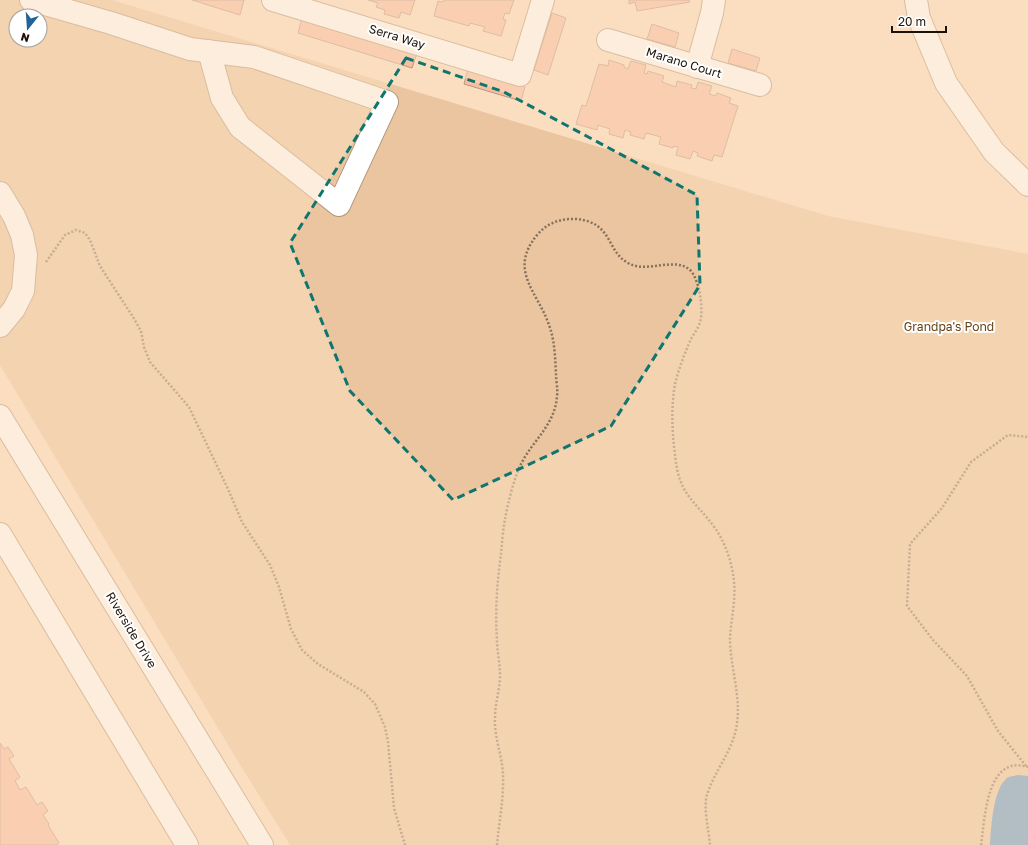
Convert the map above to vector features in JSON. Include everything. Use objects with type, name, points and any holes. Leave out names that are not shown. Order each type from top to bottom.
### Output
[{"type":"street","points":[[31,0],[111,23],[190,49],[209,51],[254,57],[387,102],[338,205],[240,127],[222,98],[209,51]]},
{"type":"street","name":"Serra Way","points":[[273,0],[520,75],[543,0]]},
{"type":"street","points":[[697,66],[711,17],[714,0]]},
{"type":"street","points":[[916,0],[919,18],[946,84],[994,152],[1028,185]]},
{"type":"street","name":"Marano Court","points":[[608,40],[760,85]]},
{"type":"street","points":[[0,193],[14,216],[22,235],[26,255],[23,291],[14,309],[0,326]]},
{"type":"street","name":"Riverside Drive","points":[[0,416],[262,845]]},
{"type":"street","points":[[0,534],[187,845]]},
{"type":"path","points":[[497,845],[503,785],[501,756],[495,718],[500,681],[496,595],[505,519],[519,468],[523,459],[547,427],[554,411],[557,395],[553,339],[546,318],[529,286],[524,269],[525,255],[538,234],[547,226],[559,220],[577,219],[591,223],[603,230],[622,259],[632,266],[645,268],[674,264],[686,267],[693,272],[698,284],[701,302],[701,317],[699,325],[683,358],[675,385],[673,439],[676,468],[682,487],[690,499],[715,528],[729,555],[734,581],[734,600],[730,640],[738,722],[731,745],[707,793],[705,804],[710,845]]},
{"type":"path","points":[[25,274],[34,273],[40,268],[65,235],[76,230],[84,233],[90,240],[100,266],[141,331],[144,348],[150,362],[188,407],[228,489],[242,522],[270,565],[279,587],[291,629],[302,650],[318,664],[364,692],[375,704],[385,727],[388,742],[394,808],[405,845]]},
{"type":"path","points":[[1027,767],[998,731],[967,676],[933,640],[908,606],[910,544],[942,508],[971,462],[1008,435],[1028,437]]},
{"type":"path","points":[[982,845],[987,799],[992,784],[1002,770],[1016,765],[1027,767]]},
{"type":"highlighted area","points":[[406,58],[504,92],[697,195],[700,285],[611,426],[453,500],[350,391],[290,243]]},
{"type":"green space","name":"Grandpa's Pond","points":[[0,0],[112,0],[828,216],[1028,254],[1028,845],[290,845],[242,768],[0,365]]},
{"type":"water","points":[[1018,775],[1028,776],[1028,845],[990,845],[995,800],[998,792],[1006,779]]},
{"type":"building","points":[[192,0],[244,0],[240,15]]},
{"type":"building","points":[[368,0],[415,0],[410,15],[401,12],[399,18],[384,14],[385,10],[376,7],[378,3]]},
{"type":"building","points":[[444,0],[514,0],[509,14],[505,13],[503,19],[506,20],[501,36],[483,31],[485,27],[470,23],[469,26],[434,16],[438,1],[443,2]]},
{"type":"building","points":[[629,0],[689,0],[690,2],[637,11],[635,2],[629,4]]},
{"type":"building","points":[[552,13],[566,18],[548,75],[534,70]]},
{"type":"building","points":[[302,18],[417,53],[412,68],[298,33]]},
{"type":"building","points":[[652,24],[679,33],[675,47],[647,39]]},
{"type":"building","points":[[732,49],[760,58],[756,71],[728,63]]},
{"type":"building","points":[[609,60],[624,65],[624,67],[628,69],[631,61],[646,65],[644,73],[647,74],[648,71],[664,76],[662,82],[676,87],[677,81],[692,85],[691,88],[696,89],[698,82],[712,86],[709,94],[716,96],[717,93],[731,98],[729,103],[738,106],[722,157],[714,155],[712,161],[697,156],[698,153],[693,151],[690,159],[676,155],[678,147],[673,146],[673,148],[659,144],[661,137],[646,133],[644,139],[630,135],[631,132],[625,130],[623,138],[609,134],[610,129],[598,125],[597,130],[576,124],[582,105],[586,106],[599,64],[608,66]]},
{"type":"building","points":[[468,69],[525,87],[521,101],[464,84]]},
{"type":"building","points":[[0,743],[4,749],[8,747],[14,756],[9,759],[20,777],[15,781],[20,790],[26,787],[37,805],[42,802],[48,811],[43,815],[59,843],[56,845],[0,845]]}]
